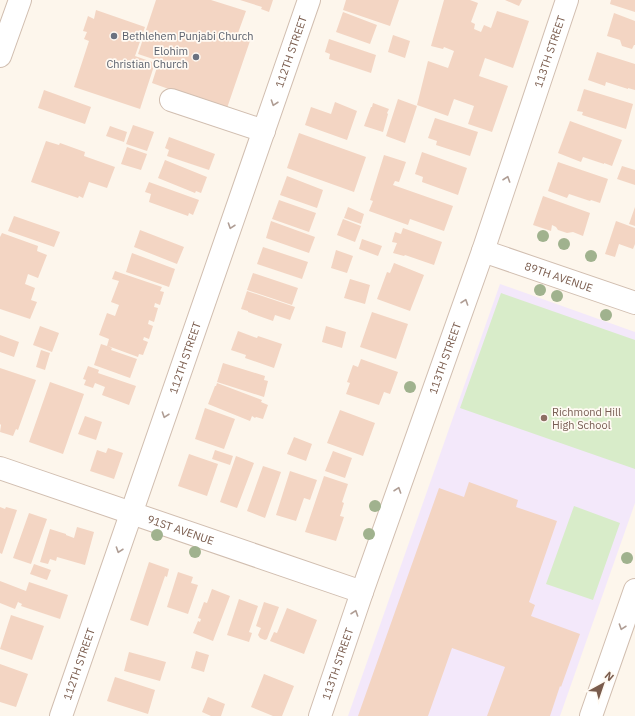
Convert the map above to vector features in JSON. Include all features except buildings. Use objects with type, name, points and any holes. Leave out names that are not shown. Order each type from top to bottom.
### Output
[{"type":"street","points":[[0,56],[20,0]]},
{"type":"street","name":"112TH STREET","points":[[61,716],[309,0]]},
{"type":"street","name":"113TH STREET","points":[[320,716],[362,592],[483,250],[567,0]]},
{"type":"street","points":[[171,100],[264,131]]},
{"type":"street","name":"89TH AVENUE","points":[[483,250],[635,303]]},
{"type":"street","name":"91ST AVENUE","points":[[0,468],[362,592]]},
{"type":"street","points":[[592,716],[635,590]]},
{"type":"shaded area","name":"Richmond Hill High School","points":[[500,284],[635,332],[635,503],[560,716],[348,716]]},
{"type":"green space","points":[[501,293],[635,340],[635,469],[460,408]]},
{"type":"green space","points":[[574,506],[620,523],[593,600],[546,584]]},
{"type":"place","name":"Bethlehem Punjabi Church","points":[[114,36]]},
{"type":"place","name":"Elohim Christian Church","points":[[196,57]]},
{"type":"place","name":"Richmond Hill High School","points":[[544,418]]}]
